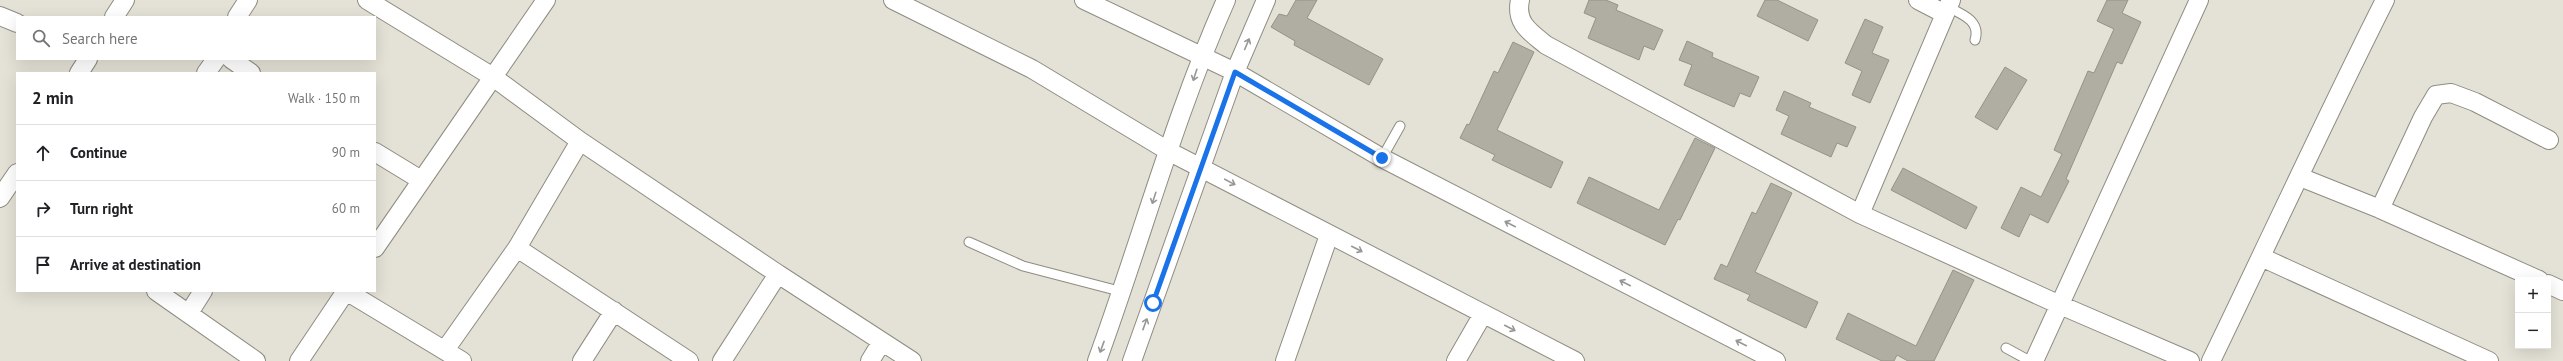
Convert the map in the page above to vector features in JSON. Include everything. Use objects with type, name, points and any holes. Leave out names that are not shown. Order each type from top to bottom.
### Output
[{"type":"street","points":[[115,16],[125,0]]},
{"type":"street","points":[[238,16],[247,0]]},
{"type":"street","points":[[367,0],[493,77],[580,141],[881,343],[912,361]]},
{"type":"street","points":[[376,247],[546,0]]},
{"type":"street","points":[[893,0],[1032,69],[1170,152],[1575,361]]},
{"type":"street","points":[[1084,0],[1235,72],[1382,158],[1776,361]]},
{"type":"street","points":[[1097,361],[1123,292],[1202,55],[1226,0]]},
{"type":"street","points":[[1132,361],[1235,72],[1266,0]]},
{"type":"street","points":[[1520,0],[1518,12],[1527,30],[1546,45],[1860,214],[2060,305],[2190,361]]},
{"type":"street","points":[[1860,214],[1948,7],[1918,0]]},
{"type":"street","points":[[2034,361],[2199,0]]},
{"type":"street","points":[[2210,361],[2300,177],[2321,127],[2385,0]]},
{"type":"street","points":[[0,16],[16,23]]},
{"type":"street","points":[[207,72],[215,60]]},
{"type":"street","points":[[232,60],[250,72]]},
{"type":"street","points":[[2380,209],[2423,117],[2436,95],[2451,93],[2475,102],[2549,140]]},
{"type":"street","points":[[446,350],[516,248],[580,141]]},
{"type":"street","points":[[376,153],[421,180]]},
{"type":"street","points":[[8,195],[16,175]]},
{"type":"street","points":[[2300,177],[2380,209],[2532,277]]},
{"type":"street","points":[[1285,361],[1329,235]]},
{"type":"street","points":[[516,248],[689,361]]},
{"type":"street","points":[[2261,257],[2489,361]]},
{"type":"street","points":[[722,361],[778,274]]},
{"type":"street","points":[[2551,285],[2563,291]]},
{"type":"street","points":[[158,292],[256,361]]},
{"type":"street","points":[[189,313],[202,292]]},
{"type":"street","points":[[299,361],[345,292]]},
{"type":"street","points":[[348,292],[462,361]]},
{"type":"street","points":[[582,361],[614,311]]},
{"type":"street","points":[[1456,361],[1483,314]]},
{"type":"street","points":[[870,361],[881,343]]},
{"type":"lane","points":[[1948,7],[1973,22],[1976,28],[1975,40]]},
{"type":"lane","points":[[1382,158],[1400,126]]},
{"type":"lane","points":[[969,242],[1023,266],[1123,292]]},
{"type":"lane","points":[[2006,348],[2030,361]]},
{"type":"building","points":[[1296,0],[1317,0],[1307,18],[1383,59],[1369,85],[1294,45],[1295,41],[1271,27],[1279,14],[1287,16]]},
{"type":"building","points":[[1589,0],[1606,0],[1618,5],[1616,10],[1663,30],[1654,50],[1644,46],[1639,60],[1588,38],[1596,18],[1584,13]]},
{"type":"building","points":[[1765,0],[1777,0],[1818,20],[1808,41],[1757,16]]},
{"type":"building","points":[[2107,0],[2128,0],[2122,13],[2141,22],[2122,64],[2117,62],[2066,179],[2069,181],[2048,223],[2030,214],[2019,237],[2001,228],[2021,187],[2041,197],[2062,154],[2054,150],[2088,71],[2094,73],[2114,29],[2097,21]]},
{"type":"building","points":[[1865,19],[1883,27],[1872,53],[1889,60],[1870,103],[1852,95],[1862,71],[1845,63]]},
{"type":"building","points":[[1687,41],[1713,53],[1712,57],[1759,77],[1750,97],[1740,93],[1734,107],[1684,85],[1692,65],[1679,60]]},
{"type":"building","points":[[1513,42],[1534,52],[1497,130],[1563,162],[1551,188],[1492,160],[1495,155],[1460,138],[1467,124],[1469,125],[1494,71],[1498,73]]},
{"type":"building","points":[[2005,67],[2027,80],[1997,130],[1975,117]]},
{"type":"building","points":[[1784,91],[1811,103],[1809,107],[1856,127],[1847,147],[1837,143],[1831,157],[1781,134],[1789,116],[1776,110]]},
{"type":"building","points":[[1695,138],[1715,148],[1680,220],[1678,219],[1665,245],[1577,203],[1589,177],[1659,210]]},
{"type":"building","points":[[1903,168],[1977,207],[1966,229],[1891,190]]},
{"type":"building","points":[[1771,183],[1792,193],[1755,272],[1818,302],[1806,328],[1747,300],[1750,295],[1714,279],[1721,264],[1727,267],[1752,212],[1756,214]]},
{"type":"building","points":[[1953,270],[1974,280],[1934,361],[1908,361],[1897,355],[1894,361],[1882,361],[1836,339],[1848,313],[1916,346]]},
{"type":"route","points":[[1153,303],[1235,72],[1382,158]]}]
